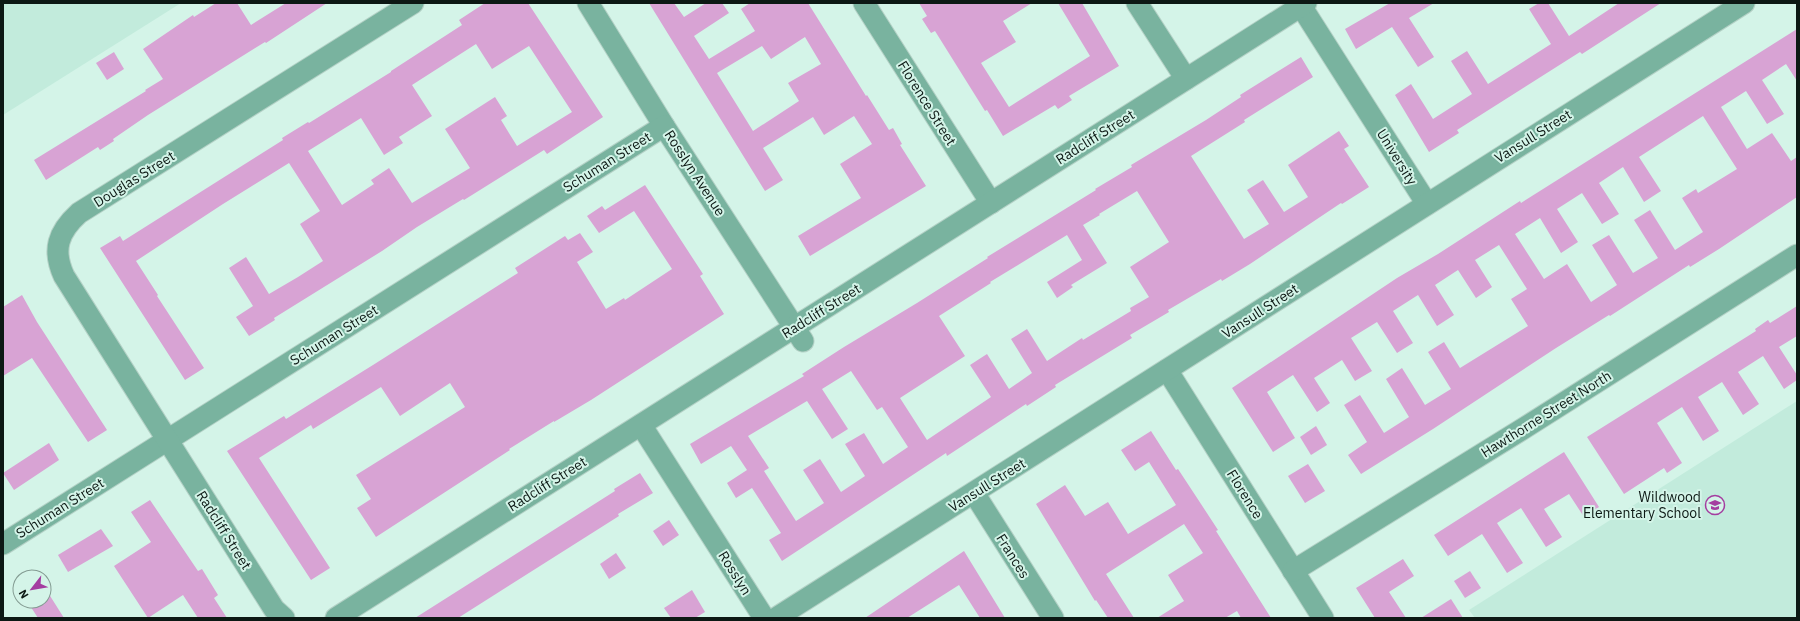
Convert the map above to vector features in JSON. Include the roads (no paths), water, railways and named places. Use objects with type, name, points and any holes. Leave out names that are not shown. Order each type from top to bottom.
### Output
[{"type":"street","name":"Douglas Street","points":[[167,440],[64,276],[59,265],[57,255],[59,243],[64,231],[71,220],[79,213],[413,3]]},
{"type":"street","name":"Rosslyn Avenue","points":[[588,3],[664,126],[799,334]]},
{"type":"street","name":"Florence Street","points":[[864,3],[991,203]]},
{"type":"street","points":[[1137,3],[1186,80]]},
{"type":"street","name":"Vansull Street","points":[[776,618],[1744,3]]},
{"type":"street","name":"Radcliff Street","points":[[336,618],[641,424],[799,334],[991,203],[1304,5]]},
{"type":"street","name":"University","points":[[1304,5],[1367,111],[1426,204]]},
{"type":"street","name":"Schuman Street","points":[[3,544],[664,126]]},
{"type":"street","name":"Hawthorne Street North","points":[[1293,571],[1521,430],[1797,254]]},
{"type":"street","name":"Florence","points":[[1167,370],[1323,618]]},
{"type":"street","name":"Rosslyn","points":[[641,424],[764,618]]},
{"type":"street","name":"Radcliff Street","points":[[167,440],[274,609],[284,618]]},
{"type":"street","name":"Frances","points":[[974,493],[1053,618]]},
{"type":"place","name":"Wildwood Elementary School","points":[[1715,505]]}]
